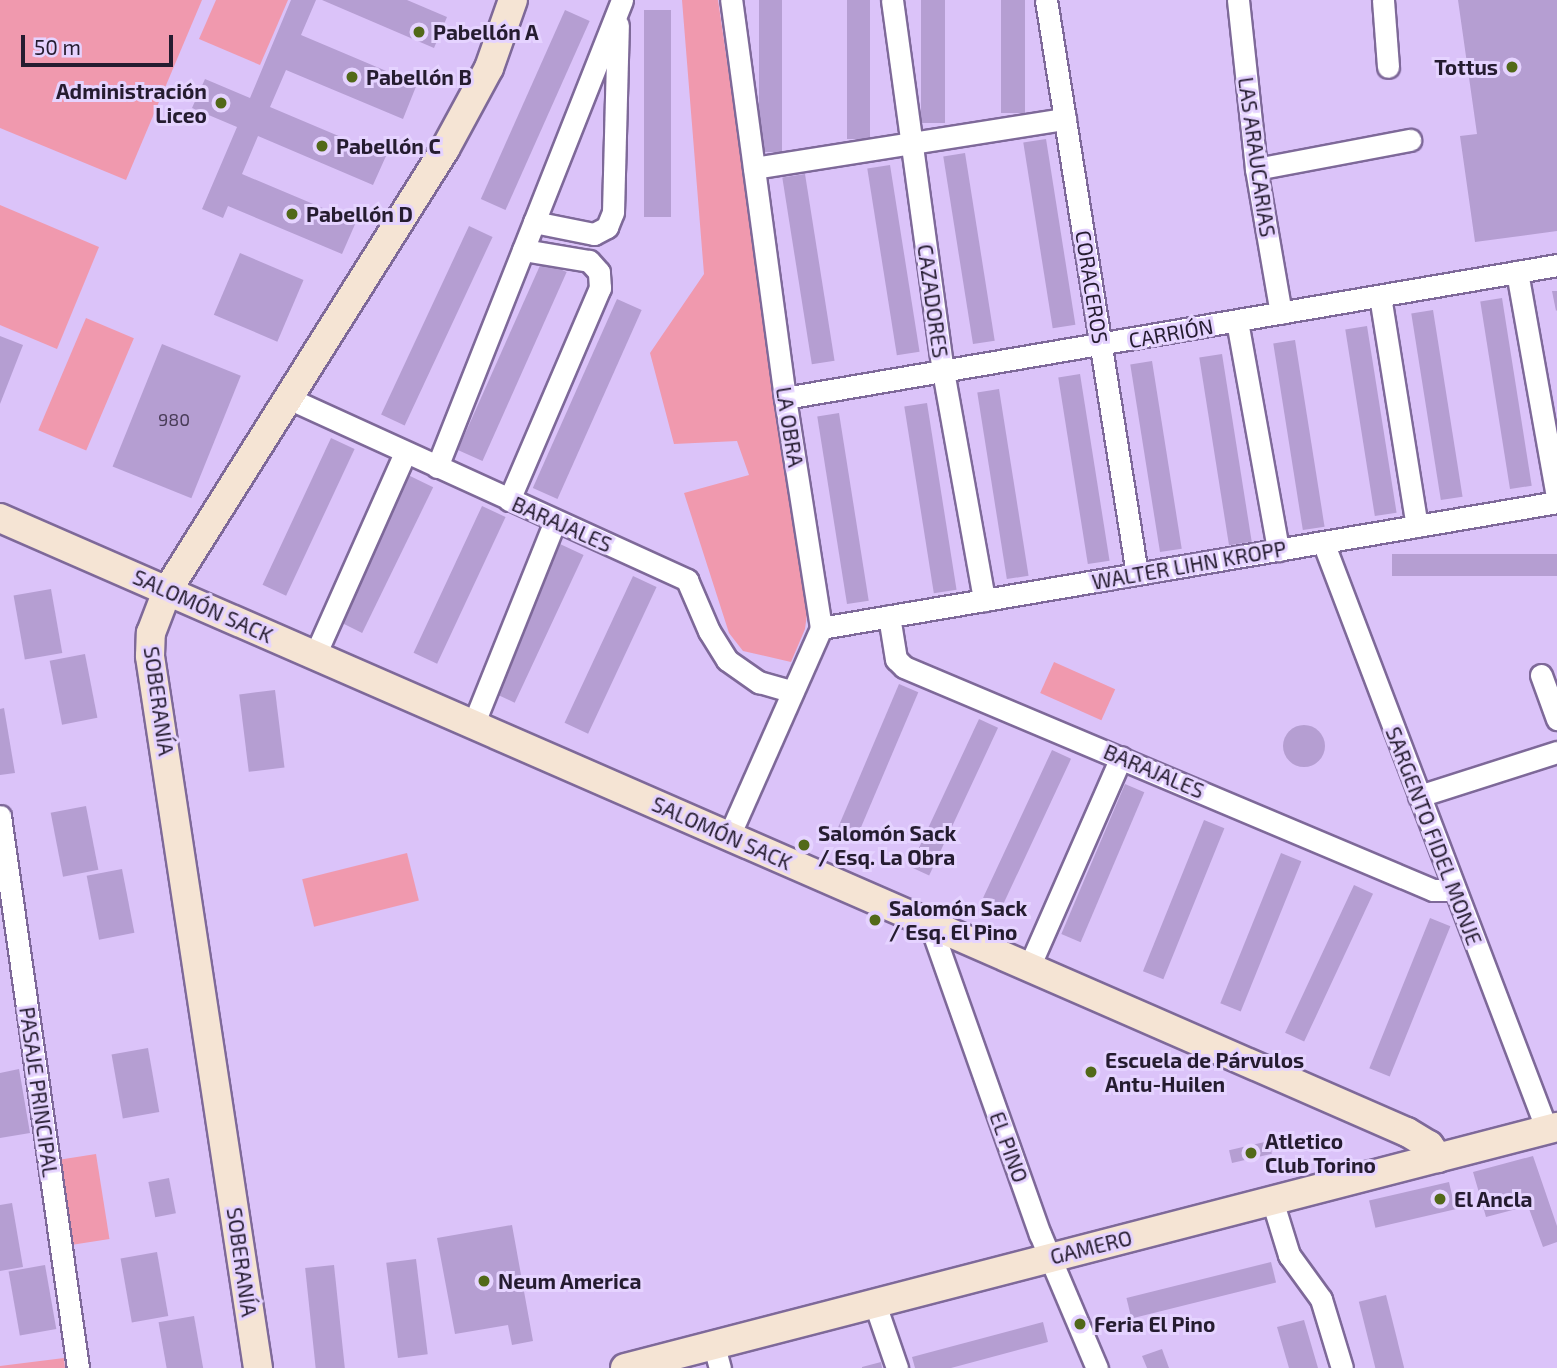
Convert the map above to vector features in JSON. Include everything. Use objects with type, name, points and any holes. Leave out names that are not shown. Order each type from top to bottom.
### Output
[{"type":"street","name":"SOBERANÍA","points":[[258,1368],[150,656],[152,625],[167,591],[451,139],[489,68],[513,0]]},
{"type":"street","name":"LA OBRA","points":[[731,0],[785,398],[821,628]]},
{"type":"street","name":"CAZADORES","points":[[892,0],[909,142],[943,371],[984,600]]},
{"type":"street","name":"CORACEROS","points":[[1046,0],[1137,574]]},
{"type":"street","name":"LAS ARAUCARIAS","points":[[1238,0],[1256,169],[1281,313]]},
{"type":"street","points":[[1383,0],[1388,67]]},
{"type":"street","points":[[437,467],[621,5]]},
{"type":"street","points":[[534,222],[594,234],[607,227],[613,212],[621,5]]},
{"type":"street","points":[[754,168],[1065,119]]},
{"type":"street","points":[[1256,169],[1410,140]]},
{"type":"street","points":[[509,500],[600,288],[599,272],[589,261],[523,250]]},
{"type":"street","name":"CARRIÓN","points":[[785,398],[1557,265]]},
{"type":"street","points":[[1517,272],[1557,496]]},
{"type":"street","points":[[1380,296],[1417,526]]},
{"type":"street","points":[[1237,321],[1278,550]]},
{"type":"street","name":"BARAJALES","points":[[288,398],[687,580],[709,631],[727,660],[759,682],[793,692]]},
{"type":"street","points":[[315,656],[405,453]]},
{"type":"street","name":"WALTER LIHN KROPP","points":[[821,628],[1557,502]]},
{"type":"street","points":[[473,724],[555,521]]},
{"type":"street","name":"SALOMÓN SACK","points":[[2,523],[167,591],[1407,1132],[1429,1145],[1438,1158]]},
{"type":"street","name":"SARGENTO FIDEL MONJE","points":[[1323,542],[1455,890],[1552,1128]]},
{"type":"street","name":"BARAJALES","points":[[889,616],[896,659],[901,665],[1433,890],[1455,890]]},
{"type":"street","points":[[729,836],[821,628]]},
{"type":"street","points":[[1541,675],[1557,719]]},
{"type":"street","points":[[1419,796],[1557,752]]},
{"type":"street","points":[[1029,967],[1121,757]]},
{"type":"street","name":"PASAJE PRINCIPAL","points":[[0,816],[78,1368]]},
{"type":"street","name":"EL PINO","points":[[930,924],[1050,1257],[1097,1368]]},
{"type":"street","name":"GAMERO","points":[[625,1368],[717,1357],[874,1304],[1552,1128]]},
{"type":"street","points":[[1272,1200],[1289,1255],[1321,1299],[1342,1368]]},
{"type":"street","points":[[874,1304],[897,1368]]},
{"type":"shaded area","points":[[0,0],[202,0],[126,180],[0,128]]},
{"type":"shaded area","points":[[216,0],[288,0],[260,65],[199,39]]},
{"type":"shaded area","points":[[682,0],[718,0],[808,607],[805,629],[791,662],[743,651],[729,633],[684,493],[749,475],[737,441],[674,444],[650,353],[704,274]]},
{"type":"shaded area","points":[[0,205],[99,247],[57,349],[0,325]]},
{"type":"shaded area","points":[[86,318],[134,338],[86,451],[38,430]]},
{"type":"shaded area","points":[[1054,662],[1115,689],[1101,720],[1040,693]]},
{"type":"shaded area","points":[[407,853],[419,901],[314,927],[302,879]]},
{"type":"shaded area","points":[[96,1154],[109,1239],[63,1246],[50,1161]]},
{"type":"shaded area","points":[[64,1358],[65,1368],[0,1368],[0,1366]]},
{"type":"building","points":[[291,0],[316,0],[301,35],[417,84],[403,119],[286,70],[270,107],[386,156],[373,185],[258,136],[242,174],[356,222],[342,254],[228,206],[223,218],[202,209],[237,127],[192,108],[205,79],[250,98]]},
{"type":"building","name":"Pabellón A","points":[[322,0],[407,0],[447,17],[434,48]]},
{"type":"building","points":[[759,0],[782,0],[782,152],[759,152]]},
{"type":"building","points":[[847,0],[870,0],[870,139],[847,139]]},
{"type":"building","points":[[921,0],[945,0],[945,123],[921,123]]},
{"type":"building","points":[[1001,0],[1025,0],[1025,113],[1001,113]]},
{"type":"building","name":"Tottus","points":[[1458,0],[1557,0],[1557,231],[1475,242],[1460,136],[1477,134]]},
{"type":"building","points":[[565,10],[590,21],[505,210],[481,199]]},
{"type":"building","points":[[644,10],[671,10],[671,217],[644,217]]},
{"type":"building","points":[[1046,139],[1075,325],[1053,328],[1023,143]]},
{"type":"building","points":[[965,153],[995,341],[973,344],[943,156]]},
{"type":"building","points":[[890,165],[920,352],[897,355],[867,169]]},
{"type":"building","points":[[805,174],[835,361],[812,364],[782,178]]},
{"type":"building","points":[[469,226],[493,237],[405,426],[381,415]]},
{"type":"building","points":[[240,253],[304,280],[277,342],[214,315]]},
{"type":"building","points":[[542,261],[567,272],[482,461],[458,450]]},
{"type":"building","points":[[1552,291],[1557,291],[1556,311]]},
{"type":"building","points":[[1502,298],[1532,486],[1510,489],[1480,301]]},
{"type":"building","points":[[617,299],[642,310],[557,499],[533,488]]},
{"type":"building","points":[[1433,310],[1463,497],[1441,500],[1411,313]]},
{"type":"building","points":[[1367,326],[1397,513],[1375,516],[1345,329]]},
{"type":"building","points":[[0,336],[23,345],[0,404]]},
{"type":"building","points":[[1295,340],[1325,527],[1303,530],[1273,343]]},
{"type":"building","points":[[162,344],[241,376],[191,498],[113,466]]},
{"type":"building","points":[[1222,354],[1252,542],[1229,545],[1199,358]]},
{"type":"building","points":[[1152,361],[1182,549],[1160,552],[1130,364]]},
{"type":"building","points":[[1080,374],[1110,561],[1088,564],[1058,377]]},
{"type":"building","points":[[999,389],[1029,576],[1007,579],[977,392]]},
{"type":"building","points":[[927,403],[957,590],[934,593],[904,407]]},
{"type":"building","points":[[839,413],[869,601],[847,604],[817,416]]},
{"type":"building","points":[[331,438],[355,449],[286,596],[263,585]]},
{"type":"building","points":[[408,475],[433,487],[362,633],[337,621]]},
{"type":"building","points":[[482,506],[506,517],[437,664],[414,653]]},
{"type":"building","points":[[560,544],[584,555],[515,703],[491,692]]},
{"type":"building","points":[[1392,554],[1557,554],[1557,576],[1392,576]]},
{"type":"building","points":[[633,576],[657,587],[588,734],[565,723]]},
{"type":"building","points":[[51,589],[62,653],[25,660],[14,596]]},
{"type":"building","points":[[85,654],[97,718],[62,725],[50,661]]},
{"type":"building","points":[[899,684],[918,692],[855,842],[835,834]]},
{"type":"building","points":[[275,690],[285,767],[249,772],[239,694]]},
{"type":"building","points":[[4,708],[15,773],[0,775],[0,709]]},
{"type":"building","points":[[979,719],[998,728],[929,876],[910,867]]},
{"type":"building","points":[[1304,725],[1319,731],[1325,746],[1319,761],[1304,767],[1289,761],[1283,746],[1289,731]]},
{"type":"building","points":[[1052,750],[1071,759],[1002,907],[983,898]]},
{"type":"building","points":[[1125,784],[1144,792],[1081,942],[1061,934]]},
{"type":"building","points":[[86,806],[98,870],[63,877],[51,813]]},
{"type":"building","points":[[1204,820],[1224,828],[1163,979],[1143,971]]},
{"type":"building","points":[[1281,853],[1301,861],[1241,1011],[1220,1003]]},
{"type":"building","points":[[122,869],[134,933],[99,940],[87,876]]},
{"type":"building","points":[[1354,885],[1373,894],[1304,1042],[1285,1033]]},
{"type":"building","points":[[1430,918],[1450,926],[1390,1076],[1369,1068]]},
{"type":"building","points":[[148,1048],[159,1112],[123,1118],[112,1054]]},
{"type":"building","points":[[19,1069],[30,1133],[0,1138],[0,1073]]},
{"type":"building","name":"Atletico Club Torino","points":[[1269,1141],[1272,1154],[1232,1163],[1229,1150]]},
{"type":"building","points":[[1533,1156],[1557,1226],[1557,1242],[1543,1247],[1528,1206],[1486,1217],[1473,1172]]},
{"type":"building","points":[[169,1178],[176,1213],[155,1217],[148,1182]]},
{"type":"building","points":[[1449,1182],[1455,1209],[1375,1228],[1369,1200]]},
{"type":"building","points":[[12,1203],[23,1267],[0,1271],[0,1205]]},
{"type":"building","name":"Neum America","points":[[512,1225],[533,1341],[512,1345],[508,1325],[455,1334],[437,1238]]},
{"type":"building","points":[[157,1252],[168,1316],[132,1322],[121,1258]]},
{"type":"building","points":[[416,1259],[428,1354],[398,1358],[386,1263]]},
{"type":"building","points":[[1271,1262],[1276,1282],[1132,1318],[1126,1298]]},
{"type":"building","points":[[45,1265],[56,1329],[20,1335],[9,1271]]},
{"type":"building","points":[[334,1265],[345,1368],[316,1368],[305,1268]]},
{"type":"building","points":[[1386,1295],[1404,1368],[1375,1368],[1359,1302]]},
{"type":"building","points":[[194,1316],[203,1368],[167,1368],[159,1322]]},
{"type":"building","points":[[1304,1320],[1318,1368],[1289,1368],[1277,1327]]},
{"type":"building","points":[[1043,1322],[1048,1342],[951,1368],[915,1368],[912,1357]]},
{"type":"building","points":[[1162,1349],[1169,1368],[1147,1368],[1142,1356]]},
{"type":"building","points":[[881,1362],[882,1368],[862,1368],[862,1367]]},
{"type":"place","name":"Pabellón A","points":[[419,32]]},
{"type":"place","name":"Tottus","points":[[1512,67]]},
{"type":"place","name":"Pabellón B","points":[[352,77]]},
{"type":"place","name":"Administración Liceo","points":[[221,103]]},
{"type":"place","name":"Pabellón C","points":[[322,146]]},
{"type":"place","name":"Pabellón D","points":[[292,214]]},
{"type":"place","name":"Salomón Sack / Esq. La Obra","points":[[804,845]]},
{"type":"place","name":"Salomón Sack / Esq. El Pino","points":[[875,920]]},
{"type":"place","name":"Escuela de Párvulos Antu-Huilen","points":[[1091,1072]]},
{"type":"place","name":"Atletico Club Torino","points":[[1251,1153]]},
{"type":"place","name":"El Ancla","points":[[1440,1199]]},
{"type":"place","name":"Neum America","points":[[484,1281]]},
{"type":"place","name":"Feria El Pino","points":[[1080,1324]]}]
